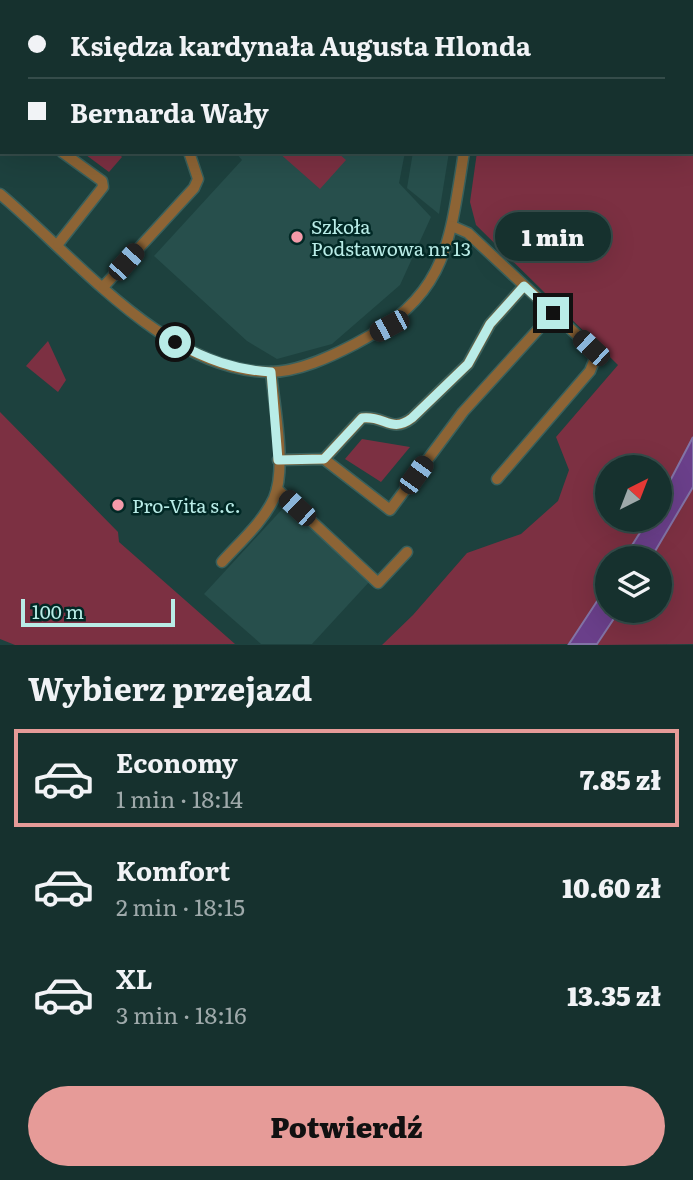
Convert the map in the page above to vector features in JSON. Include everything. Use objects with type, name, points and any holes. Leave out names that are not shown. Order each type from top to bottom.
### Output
[{"type":"street","points":[[58,244],[103,187],[102,181],[65,154]]},
{"type":"street","points":[[104,286],[194,188],[198,179],[190,154]]},
{"type":"street","points":[[0,194],[144,320],[200,356],[245,371],[271,372],[314,362],[389,326],[415,303],[439,267],[452,226],[464,154]]},
{"type":"street","points":[[452,226],[468,233],[591,348],[596,356],[595,365],[497,479]]},
{"type":"street","points":[[324,459],[362,418],[373,416],[394,426],[402,425],[412,418],[463,370],[490,324],[524,286]]},
{"type":"street","points":[[278,460],[324,459],[390,510],[463,412],[553,313]]},
{"type":"street","points":[[222,562],[264,514],[277,489],[278,460],[271,372]]},
{"type":"street","points":[[277,489],[378,583],[407,552]]},
{"type":"shaded area","points":[[85,154],[119,154],[122,157],[109,172]]},
{"type":"shaded area","name":"Szkoła Podstawowa nr 13","points":[[237,154],[405,154],[399,183],[431,217],[400,285],[332,344],[277,359],[247,341],[154,256],[242,160]]},
{"type":"shaded area","points":[[280,154],[339,154],[346,160],[320,189]]},
{"type":"shaded area","points":[[413,154],[449,154],[439,214],[407,188]]},
{"type":"shaded area","points":[[477,154],[693,154],[693,437],[672,477],[672,455],[595,455],[595,532],[640,532],[632,546],[595,546],[595,605],[570,644],[382,645],[413,615],[467,553],[521,534],[558,501],[569,470],[556,437],[618,365],[476,225],[470,202]]},
{"type":"shaded area","points":[[48,341],[66,380],[58,392],[26,366]]},
{"type":"shaded area","points":[[0,412],[118,532],[119,542],[235,644],[15,645],[0,639]]},
{"type":"shaded area","points":[[693,437],[693,487],[672,522],[672,477]]},
{"type":"shaded area","points":[[362,439],[410,447],[381,482],[345,459]]},
{"type":"shaded area","points":[[693,487],[693,644],[597,645],[611,623],[672,623],[672,546],[658,546],[666,532],[672,532],[672,522]]},
{"type":"shaded area","points":[[286,505],[370,581],[312,644],[261,644],[204,594]]},
{"type":"shaded area","points":[[640,532],[666,532],[658,546],[632,546]]},
{"type":"shaded area","points":[[595,604],[595,623],[611,623],[597,644],[569,644]]},
{"type":"place","name":"Szkoła Podstawowa nr 13","points":[[297,237]]},
{"type":"place","name":"Pro-Vita s.c.","points":[[118,505]]},
{"type":"route","points":[[175,342],[222,365],[245,371],[271,372],[278,460],[324,459],[362,418],[373,416],[394,426],[402,425],[412,418],[457,377],[468,364],[490,324],[524,286],[553,313]]}]
